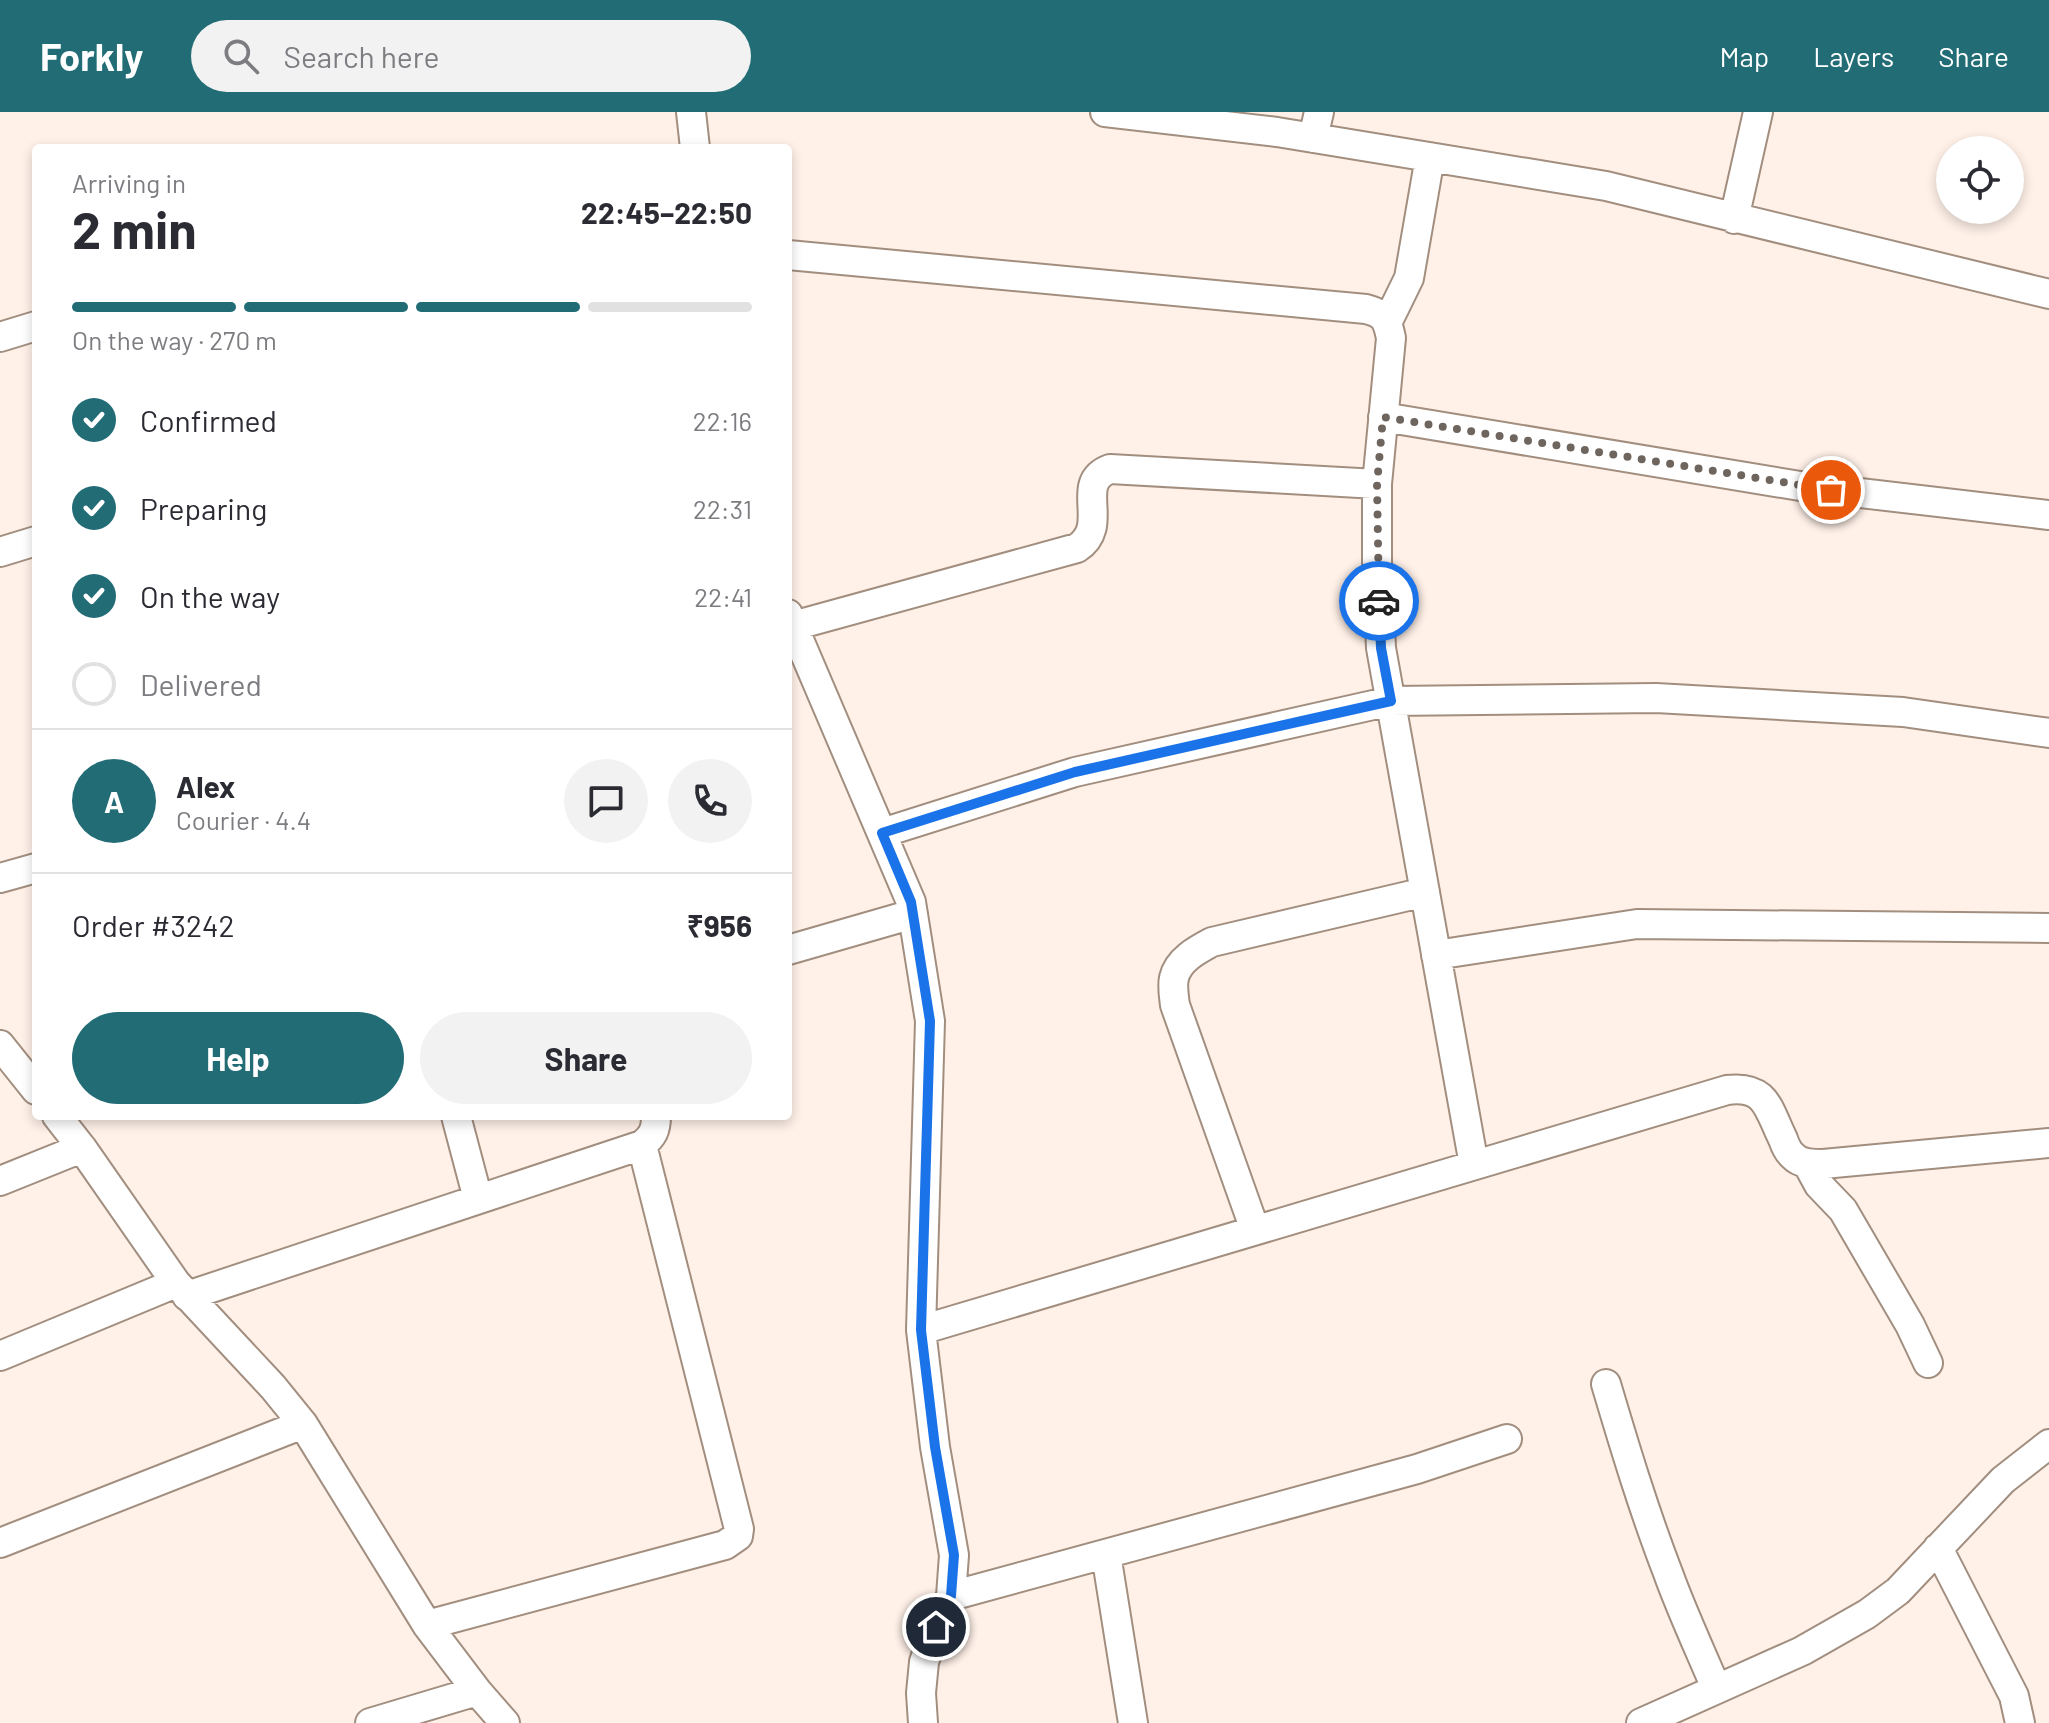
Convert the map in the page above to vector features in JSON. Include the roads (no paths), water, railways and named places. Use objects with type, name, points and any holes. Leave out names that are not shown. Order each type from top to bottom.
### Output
[{"type":"street","points":[[691,112],[695,144]]},
{"type":"street","points":[[1105,112],[1316,125],[1430,157],[1606,186],[2049,294]]},
{"type":"street","points":[[1734,219],[1758,112]]},
{"type":"street","points":[[1430,157],[1409,278],[1388,321],[1391,338],[1377,484],[1377,562],[1381,648],[1474,1165]]},
{"type":"street","points":[[792,255],[1366,309],[1378,312],[1388,321]]},
{"type":"street","points":[[0,337],[32,327]]},
{"type":"street","points":[[1383,417],[1800,486],[2049,515]]},
{"type":"street","points":[[923,1723],[921,1693],[924,1662],[951,1596],[954,1555],[935,1447],[921,1330],[930,1021],[911,902],[792,634],[1077,548],[1089,538],[1093,529],[1092,485],[1101,472],[1110,469],[1377,484]]},
{"type":"street","points":[[0,552],[32,542]]},
{"type":"street","points":[[882,833],[1075,772],[1391,701],[1656,698],[1903,712],[2049,733]]},
{"type":"street","points":[[0,878],[32,869]]},
{"type":"street","points":[[1255,1230],[1175,1005],[1173,980],[1180,965],[1192,953],[1212,942],[1425,892]]},
{"type":"street","points":[[792,949],[913,914]]},
{"type":"street","points":[[1436,955],[1637,924],[2049,928]]},
{"type":"street","points":[[0,1045],[32,1085]]},
{"type":"street","points":[[921,1330],[1727,1090],[1752,1090],[1764,1099],[1787,1148],[1794,1158],[1807,1163],[2049,1143]]},
{"type":"street","points":[[60,1120],[182,1290],[273,1387],[303,1424],[427,1625],[505,1723]]},
{"type":"street","points":[[457,1120],[478,1199]]},
{"type":"street","points":[[0,1356],[182,1290],[642,1145],[656,1129],[656,1120]]},
{"type":"street","points":[[427,1625],[725,1545],[738,1536],[739,1529],[642,1145]]},
{"type":"street","points":[[0,1181],[82,1148]]},
{"type":"street","points":[[1807,1163],[1819,1185],[1843,1210],[1910,1325],[1928,1363]]},
{"type":"street","points":[[1606,1384],[1649,1523],[1716,1688]]},
{"type":"street","points":[[0,1543],[303,1424]]},
{"type":"street","points":[[951,1596],[1417,1469],[1507,1439]]},
{"type":"street","points":[[1641,1723],[1790,1657],[1842,1630],[1898,1591],[2003,1480],[2049,1444]]},
{"type":"street","points":[[1938,1548],[2014,1696],[2020,1723]]},
{"type":"street","points":[[1106,1554],[1133,1723]]},
{"type":"street","points":[[370,1723],[477,1691]]}]
